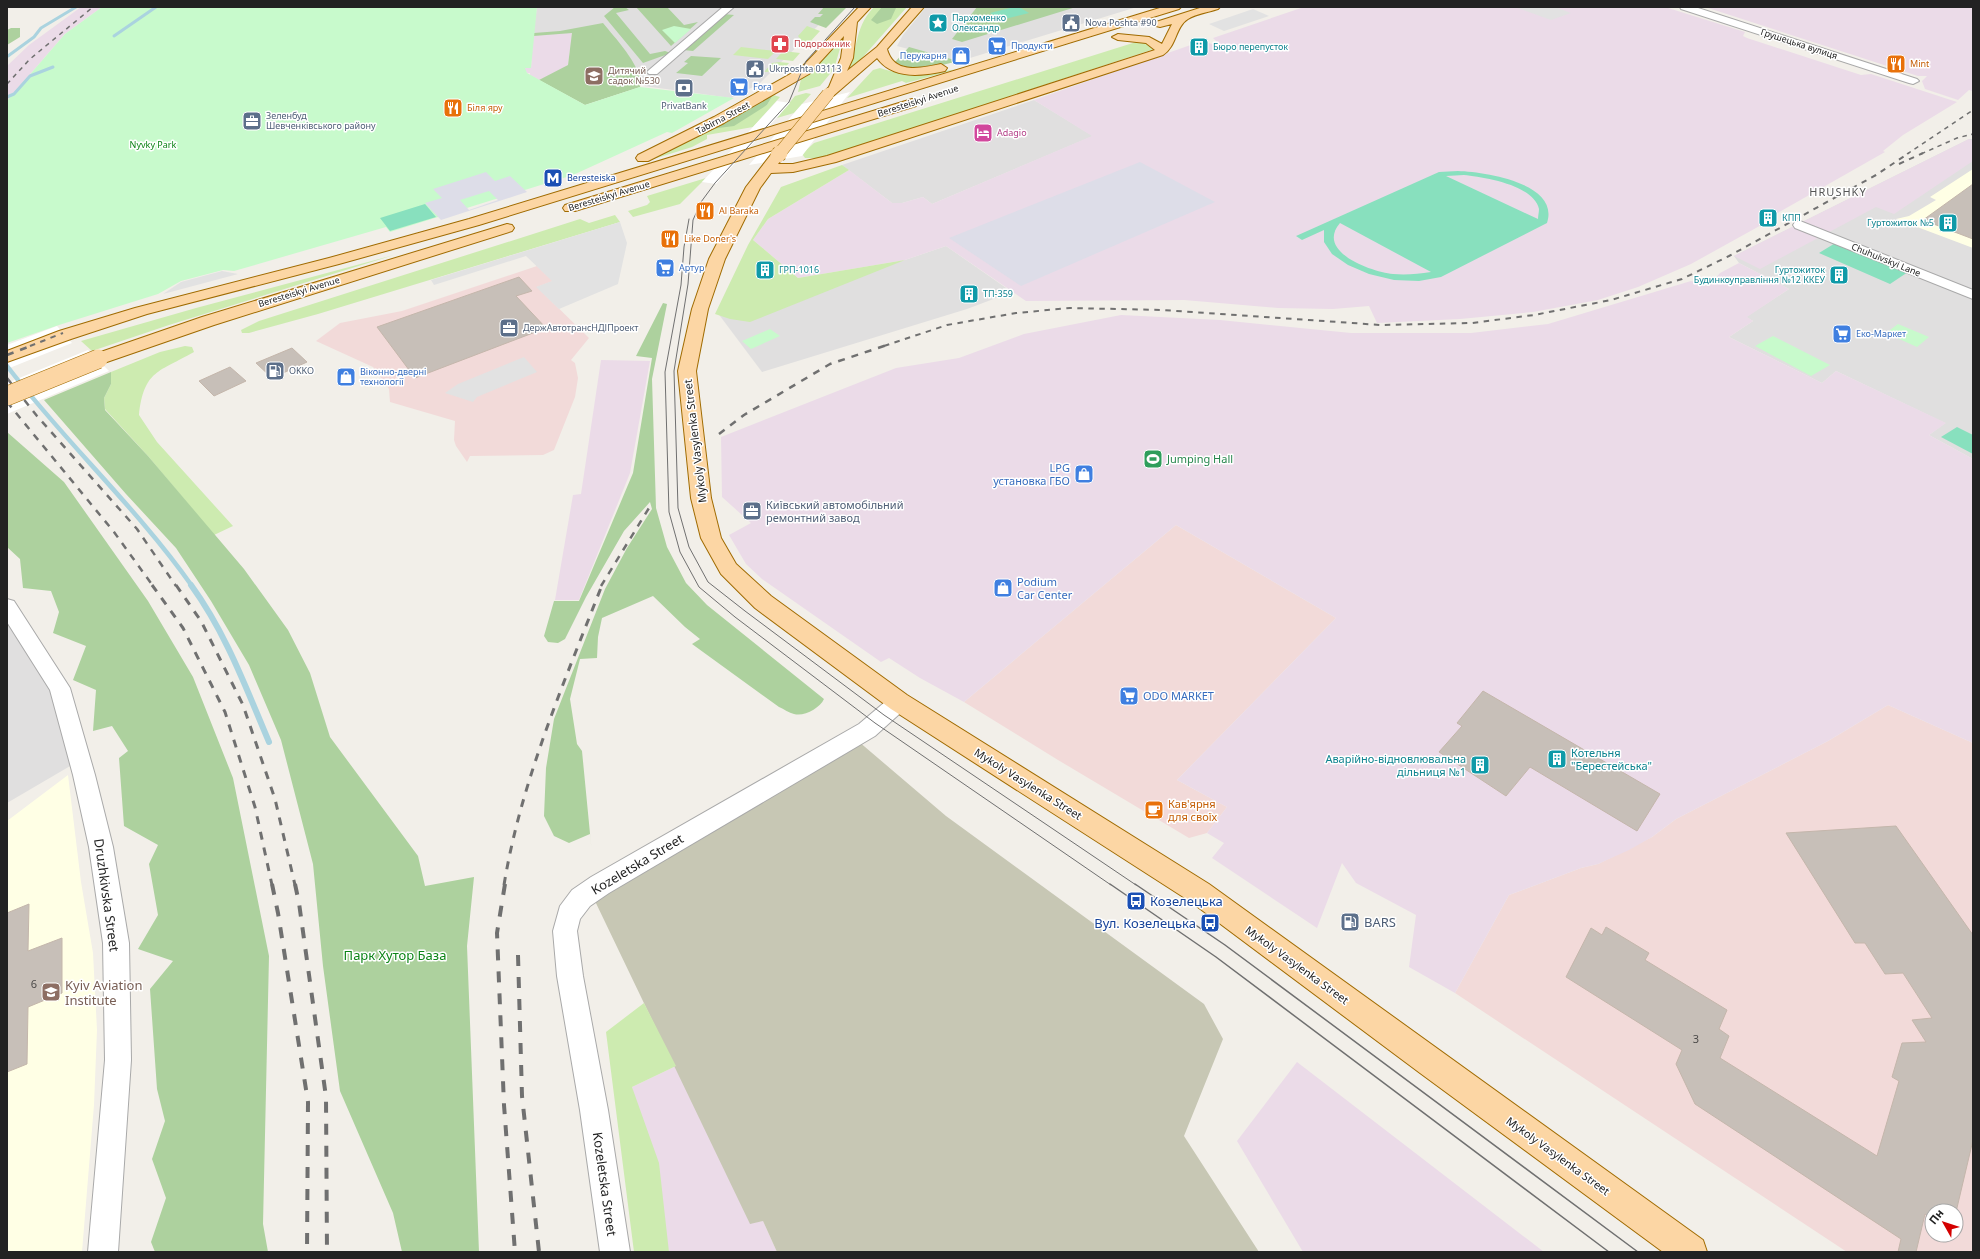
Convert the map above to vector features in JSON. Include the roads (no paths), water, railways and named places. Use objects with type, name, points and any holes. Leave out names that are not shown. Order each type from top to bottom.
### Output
[{"type":"main road","name":"Tabirna Street","points":[[558,196],[682,139],[794,78],[811,66],[865,7]]},
{"type":"main road","points":[[831,91],[881,49],[918,7]]},
{"type":"main road","points":[[881,49],[882,57],[890,67],[910,71],[937,69],[1142,7]]},
{"type":"main road","name":"Beresteiskyi Avenue","points":[[7,357],[65,335],[141,311],[342,259],[1180,12],[1214,7]]},
{"type":"main road","points":[[766,169],[793,168],[831,159],[1163,50],[1167,46],[1180,12]]},
{"type":"main road","name":"Beresteiskyi Avenue","points":[[1080,49],[1147,28],[1180,12]]},
{"type":"main road","points":[[831,91],[847,58],[852,22]]},
{"type":"main road","points":[[1118,37],[1149,40],[1163,50]]},
{"type":"main road","name":"Mykoly Vasylenka Street","points":[[831,91],[766,169],[753,187],[717,259],[700,309],[687,371],[701,498],[711,538],[728,569],[763,602],[899,702],[1200,893],[1411,1049],[1691,1252]]},
{"type":"main road","name":"Beresteiskyi Avenue","points":[[7,396],[98,359],[201,323],[924,99]]},
{"type":"street","points":[[653,72],[729,7]]},
{"type":"street","name":"Грушецька вулиця","points":[[1685,7],[1913,81]]},
{"type":"street","name":"Chuhuivskyi Lane","points":[[1800,225],[1973,295]]},
{"type":"street","name":"Druzhkivska Street","points":[[7,606],[60,688],[84,775],[101,847],[116,943],[118,1060],[103,1252]]},
{"type":"street","name":"Kozeletska Street","points":[[615,1252],[594,1110],[570,976],[565,931],[569,914],[581,898],[594,889],[866,730],[899,702]]},
{"type":"waterway","points":[[8,56],[34,37],[41,28],[76,7]]},
{"type":"waterway","points":[[114,36],[156,7]]},
{"type":"waterway","points":[[7,97],[14,94],[30,76],[53,67]]},
{"type":"waterway","points":[[7,366],[29,394],[148,529],[192,586]]},
{"type":"waterway","points":[[191,585],[215,622],[225,642],[269,742]]},
{"type":"tram line","points":[[855,7],[806,61],[789,102],[715,183],[701,202],[693,220],[688,284],[674,371],[678,508],[689,547],[708,582],[745,611],[884,715],[1136,885]]},
{"type":"tram line","points":[[689,219],[684,247],[681,285],[665,372],[669,512],[680,552],[699,587],[735,617],[875,723],[1111,885]]},
{"type":"tram line","points":[[1110,884],[1216,957],[1609,1252]]},
{"type":"tram line","points":[[1135,884],[1225,945],[1638,1252]]},
{"type":"railway","points":[[7,84],[30,59],[93,7]]},
{"type":"railway","points":[[1907,154],[1973,110]]},
{"type":"railway","points":[[1921,154],[1957,138],[1973,134]]},
{"type":"railway","points":[[719,434],[744,415],[830,364],[947,325],[1016,313],[1070,308],[1163,310],[1381,325],[1472,323],[1534,315],[1611,300],[1682,279],[1729,256],[1876,175],[1909,153]]},
{"type":"railway","points":[[1899,164],[1923,153]]},
{"type":"railway","points":[[30,346],[63,333]]},
{"type":"railway","points":[[7,355],[33,345]]},
{"type":"railway","points":[[7,378],[37,416],[137,529],[176,586]]},
{"type":"railway","points":[[7,402],[114,532],[153,586]]},
{"type":"railway","points":[[601,586],[649,508]]},
{"type":"railway","points":[[152,585],[183,628],[225,712],[255,807],[272,885]]},
{"type":"railway","points":[[176,585],[201,621],[243,705],[275,799],[295,885]]},
{"type":"railway","points":[[504,885],[521,808],[532,770],[602,585]]},
{"type":"railway","points":[[272,884],[308,1102],[307,1252]]},
{"type":"railway","points":[[295,884],[299,903],[326,1097],[327,1252]]},
{"type":"railway","points":[[505,884],[497,933],[504,1105],[515,1252]]},
{"type":"railway","points":[[518,955],[522,1096],[539,1252]]},
{"type":"place","name":"Пархоменко Олександр","points":[[938,23]]},
{"type":"place","name":"Nova Poshta #90","points":[[1071,23]]},
{"type":"place","name":"Подорожник","points":[[780,44]]},
{"type":"place","name":"Продукти","points":[[997,46]]},
{"type":"place","name":"Бюро перепусток","points":[[1199,47]]},
{"type":"place","name":"Перукарня","points":[[961,56]]},
{"type":"place","name":"Mint","points":[[1896,64]]},
{"type":"place","name":"Ukrposhta 03113","points":[[755,69]]},
{"type":"place","name":"Дитячий садок №530","points":[[594,76]]},
{"type":"place","name":"Fora","points":[[739,87]]},
{"type":"place","name":"PrivatBank","points":[[684,88]]},
{"type":"place","name":"Біля яру","points":[[453,108]]},
{"type":"place","name":"Зеленбуд Шевченківського району","points":[[252,121]]},
{"type":"place","name":"Adagio","points":[[983,133]]},
{"type":"place","name":"Beresteiska","points":[[553,178]]},
{"type":"place","name":"Al Baraka","points":[[705,211]]},
{"type":"place","name":"КПП","points":[[1768,218]]},
{"type":"place","name":"Гуртожиток №5","points":[[1948,223]]},
{"type":"place","name":"Like Doner's","points":[[670,239]]},
{"type":"place","name":"Артур","points":[[665,268]]},
{"type":"place","name":"ГРП-1016","points":[[765,270]]},
{"type":"place","name":"Гуртожиток Будинкоуправління №12 ККЕУ","points":[[1839,275]]},
{"type":"place","name":"ТП-359","points":[[969,294]]},
{"type":"place","name":"ДержАвтотрансНДІПроект","points":[[509,328]]},
{"type":"place","name":"Еко-Маркет","points":[[1842,334]]},
{"type":"place","name":"OKKO","points":[[275,371]]},
{"type":"place","name":"Віконно-дверні технології","points":[[346,377]]},
{"type":"place","name":"Jumping Hall","points":[[1153,459]]},
{"type":"place","name":"LPG установка ГБО","points":[[1084,474]]},
{"type":"place","name":"Київський автомобільний ремонтний завод","points":[[752,511]]},
{"type":"place","name":"Podium Car Center","points":[[1003,588]]},
{"type":"place","name":"ODO MARKET","points":[[1129,696]]},
{"type":"place","name":"Котельня \"Берестейська\"","points":[[1557,759]]},
{"type":"place","name":"Аварійно-відновлювальна дільниця №1","points":[[1480,765]]},
{"type":"place","name":"Кав'ярня для своїх","points":[[1154,810]]},
{"type":"place","name":"Козелецька","points":[[1136,901]]},
{"type":"place","name":"BARS","points":[[1350,922]]},
{"type":"place","name":"Вул. Козелецька","points":[[1210,923]]},
{"type":"place","name":"Kyiv Aviation Institute","points":[[51,992]]},
{"type":"district","name":"HRUSHKY","points":[[1838,192]]},
{"type":"park label","name":"Nyvky Park","points":[[153,145]]},
{"type":"park label","name":"Парк Хутор База","points":[[395,955]]}]
